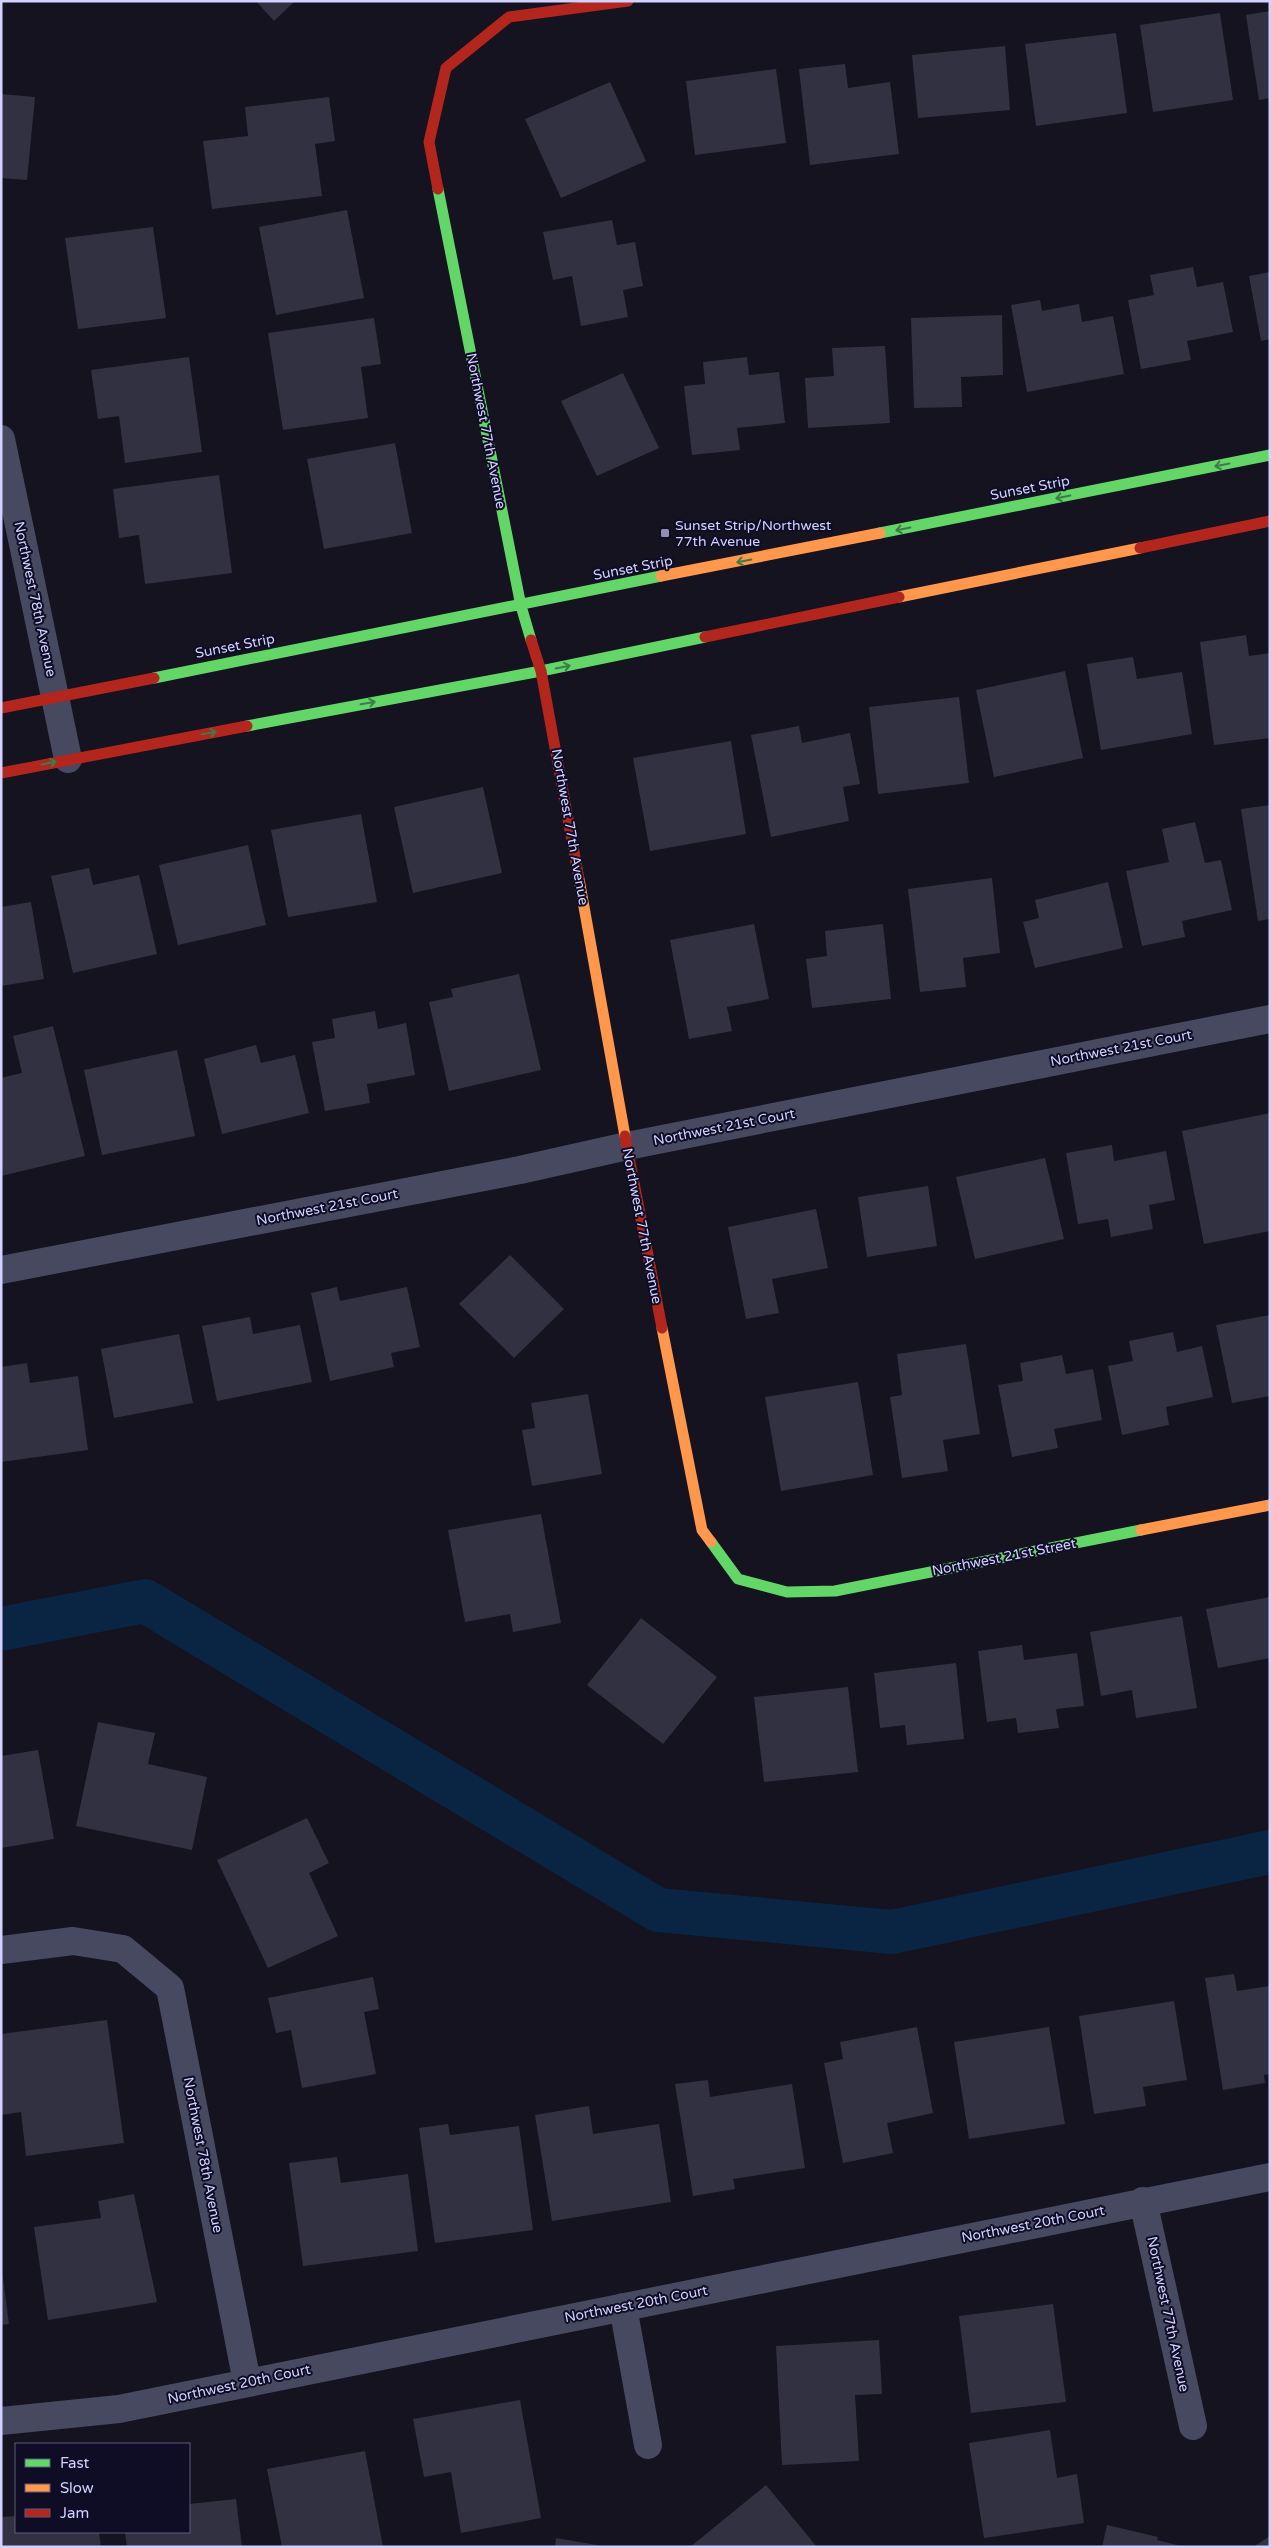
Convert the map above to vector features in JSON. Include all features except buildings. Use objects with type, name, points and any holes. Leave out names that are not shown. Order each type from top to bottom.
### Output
[{"type":"street","name":"Northwest 77th Avenue","points":[[628,1],[509,17],[446,68],[429,142],[521,606],[542,671],[627,1146],[702,1530],[738,1579]]},
{"type":"street","name":"Northwest 78th Avenue","points":[[1,439],[68,758]]},
{"type":"street","name":"Sunset Strip","points":[[1,708],[521,606],[1270,455]]},
{"type":"street","points":[[1,773],[68,758],[542,671],[1270,522]]},
{"type":"street","name":"Northwest 21st Court","points":[[1,1270],[520,1170],[627,1146],[1270,1019]]},
{"type":"street","name":"Northwest 21st Street","points":[[738,1579],[787,1592],[835,1591],[1270,1505]]},
{"type":"street","name":"Northwest 78th Avenue","points":[[1,1950],[73,1940],[123,1949],[170,1988],[247,2382]]},
{"type":"street","name":"Northwest 20th Court","points":[[1,2421],[119,2409],[1143,2201],[1270,2177]]},
{"type":"street","name":"Northwest 77th Avenue","points":[[1143,2201],[1193,2426]]},
{"type":"street","points":[[624,2307],[648,2445]]},
{"type":"waterway","points":[[1,1629],[145,1601],[658,1910],[892,1932],[1270,1852]]},
{"type":"traffic: fast","points":[[438,189],[521,606],[531,640]]},
{"type":"traffic: fast","points":[[880,533],[1270,455]]},
{"type":"traffic: fast","points":[[154,678],[661,576]]},
{"type":"traffic: fast","points":[[247,726],[541,671],[705,637]]},
{"type":"traffic: fast","points":[[711,1542],[738,1579],[787,1592],[835,1591],[1141,1530]]},
{"type":"traffic: slow","points":[[661,576],[880,533]]},
{"type":"traffic: slow","points":[[899,597],[1140,548]]},
{"type":"traffic: slow","points":[[579,879],[625,1136]]},
{"type":"traffic: slow","points":[[662,1328],[702,1530],[711,1542]]},
{"type":"traffic: slow","points":[[1141,1530],[1270,1505]]},
{"type":"traffic: jam","points":[[438,189],[429,142],[446,68],[509,17],[628,1]]},
{"type":"traffic: jam","points":[[1140,548],[1270,521]]},
{"type":"traffic: jam","points":[[705,637],[899,597]]},
{"type":"traffic: jam","points":[[531,640],[541,671],[579,879]]},
{"type":"traffic: jam","points":[[1,708],[154,678]]},
{"type":"traffic: jam","points":[[1,773],[247,726]]},
{"type":"traffic: jam","points":[[625,1136],[662,1328]]},
{"type":"place","name":"Sunset Strip/Northwest 77th Avenue","points":[[665,533]]}]
